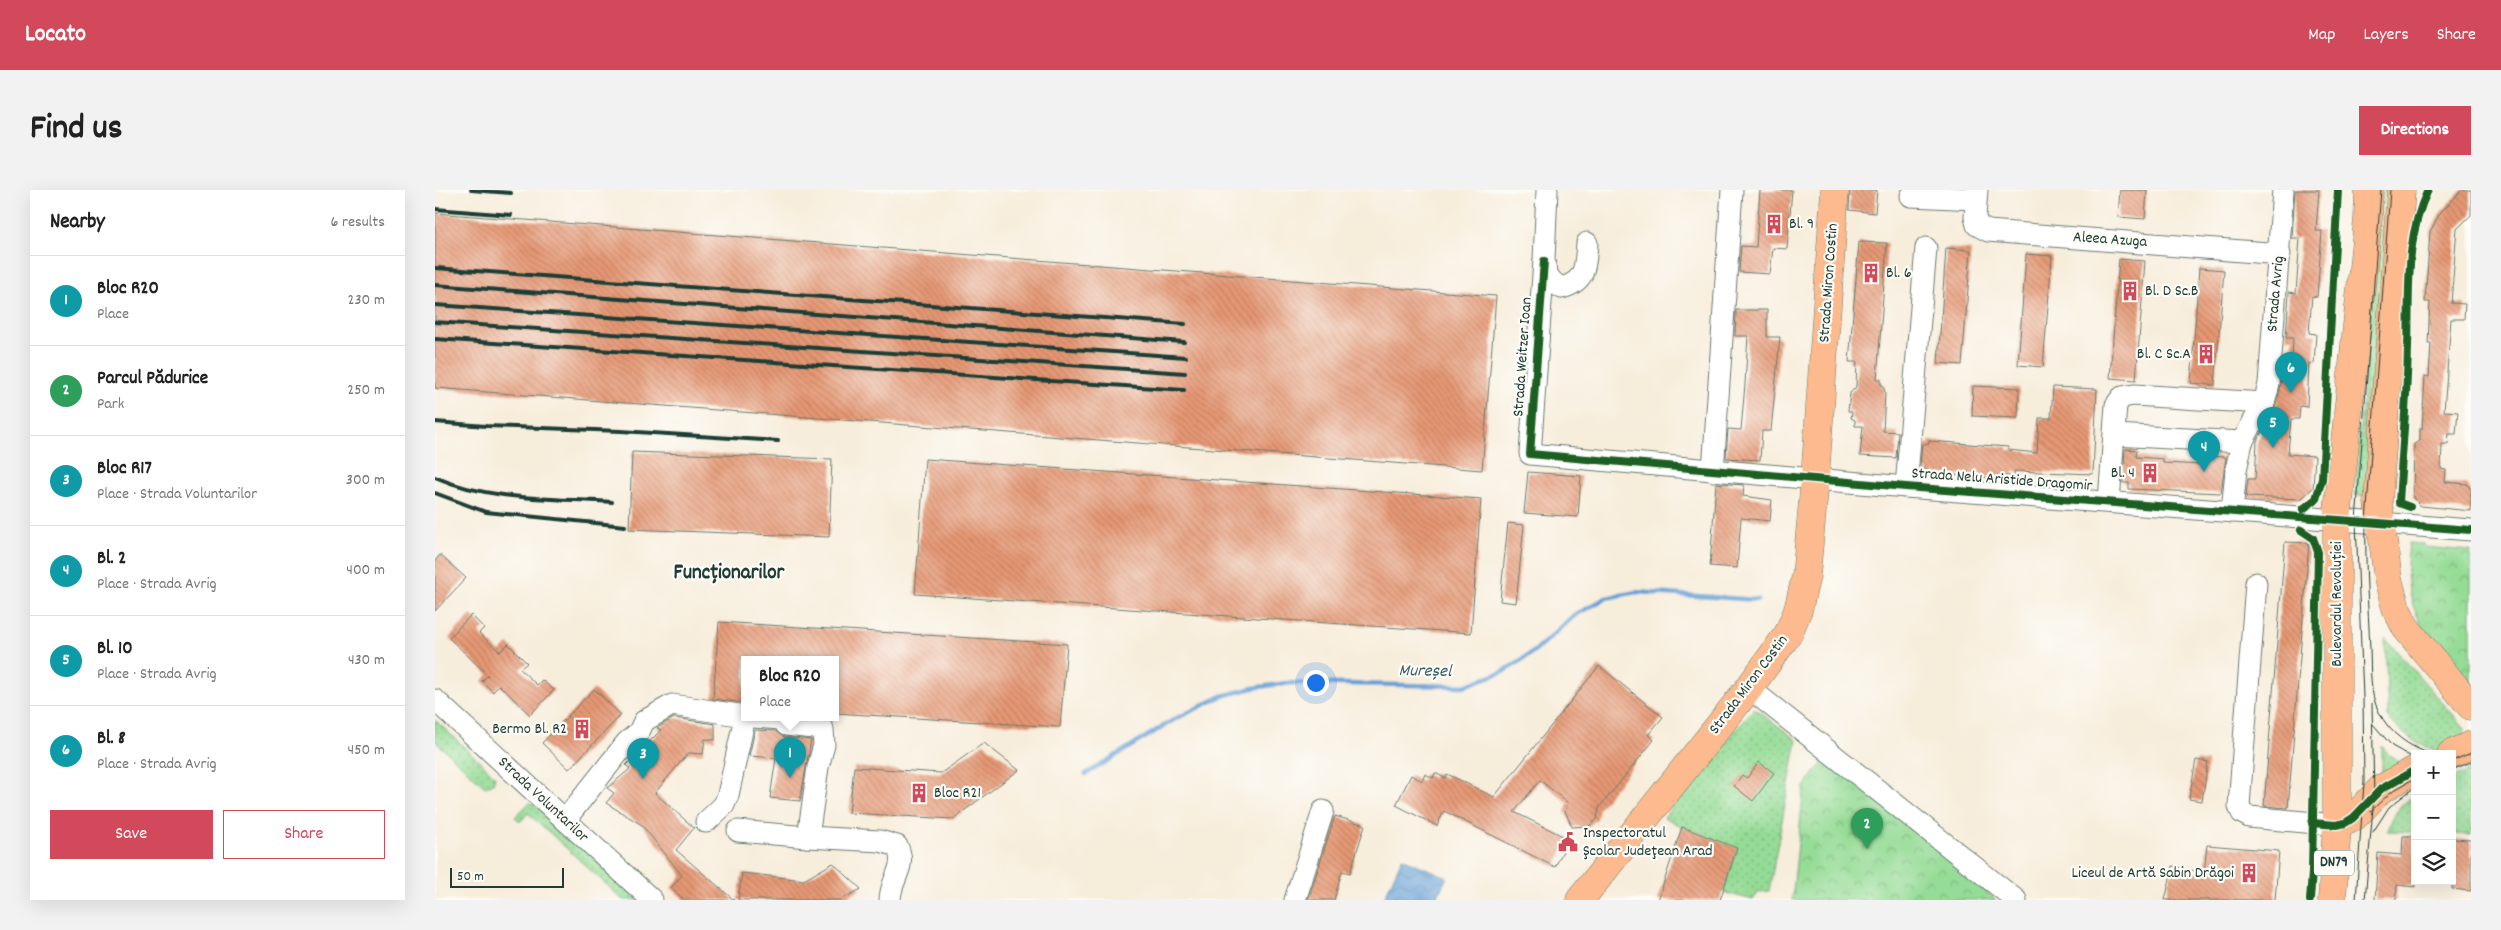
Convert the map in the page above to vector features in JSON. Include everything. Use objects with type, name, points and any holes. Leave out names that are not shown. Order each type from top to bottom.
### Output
[{"type":"main road","name":"Strada Miron Costin","points":[[1580,900],[1749,688],[1788,634],[1803,594],[1815,479],[1835,190]]},
{"type":"main road","name":"Bulevardul Revoluției","points":[[2331,900],[2337,825],[2337,520],[2368,219],[2369,190]]},
{"type":"main road","points":[[2401,190],[2378,502],[2388,579],[2400,618],[2471,706]]},
{"type":"main road","points":[[2456,752],[2471,745]]},
{"type":"main road","points":[[2337,825],[2353,818],[2381,789],[2411,772]]},
{"type":"street","name":"Strada Weitzer Ioan","points":[[1531,454],[1547,190]]},
{"type":"street","points":[[1713,471],[1732,190]]},
{"type":"street","name":"Strada Avrig","points":[[2232,512],[2242,442],[2264,403],[2269,384],[2280,254],[2283,190]]},
{"type":"street","points":[[1911,196],[1977,194]]},
{"type":"street","name":"Aleea Azuga","points":[[1977,194],[1977,225],[1988,231],[2280,254]]},
{"type":"street","name":"Strada Weitzer Ioan","points":[[1544,261],[1545,272],[1554,284],[1563,288],[1572,286],[1583,273],[1587,243]]},
{"type":"street","points":[[1906,487],[1926,248]]},
{"type":"street","points":[[2109,502],[2117,405],[2125,396],[2264,403]]},
{"type":"street","points":[[2115,436],[2242,442]]},
{"type":"street","name":"Strada Nelu Aristide Dragomir","points":[[1531,454],[1906,487],[2471,530]]},
{"type":"street","points":[[2255,583],[2239,806],[2242,812],[2249,818],[2337,825]]},
{"type":"street","points":[[1749,688],[2016,900]]},
{"type":"street","name":"Strada Voluntarilor","points":[[435,700],[651,900]]},
{"type":"street","points":[[565,820],[627,742],[639,732],[644,721],[672,705],[741,715]]},
{"type":"street","points":[[706,822],[724,806],[744,721]]},
{"type":"street","points":[[783,721],[786,725],[823,729],[824,745],[818,766],[808,837]]},
{"type":"street","points":[[1295,900],[1323,811]]},
{"type":"street","points":[[739,831],[880,841],[897,846],[901,853],[901,868],[892,886],[890,900]]},
{"type":"green space","points":[[2379,190],[2395,190],[2372,497],[2355,495]]},
{"type":"green space","points":[[2409,543],[2424,544],[2424,547],[2471,551],[2471,688],[2431,639],[2413,606],[2407,567]]},
{"type":"green space","points":[[2385,638],[2465,728],[2464,738],[2439,750],[2435,750],[2411,738],[2388,719]]},
{"type":"green space","points":[[1754,708],[1797,740],[1769,891],[1759,892],[1753,900],[1723,892],[1737,848],[1724,844],[1701,845],[1704,834],[1682,827],[1664,817]]},
{"type":"green space","points":[[435,720],[488,769],[495,777],[493,783],[485,787],[435,741]]},
{"type":"green space","points":[[2382,746],[2389,755],[2400,762],[2382,773]]},
{"type":"green space","points":[[1827,757],[1996,900],[1792,900],[1804,787]]},
{"type":"green space","points":[[2471,770],[2471,835],[2456,834],[2456,776]]},
{"type":"green space","points":[[2411,798],[2411,832],[2388,831],[2392,820],[2405,802]]},
{"type":"green space","points":[[529,803],[535,804],[639,900],[623,900],[528,813],[520,822],[515,817]]},
{"type":"water","points":[[1402,858],[1447,877],[1436,900],[1383,900]]},
{"type":"building","points":[[1760,190],[1792,190],[1787,249],[1773,248],[1770,274],[1739,272],[1741,246],[1756,247]]},
{"type":"building","points":[[1850,190],[1877,190],[1875,213],[1849,210]]},
{"type":"building","points":[[2120,190],[2147,190],[2145,219],[2118,217]]},
{"type":"building","points":[[2295,190],[2319,190],[2316,231],[2322,231],[2317,297],[2312,296],[2309,333],[2316,334],[2314,364],[2309,363],[2307,407],[2300,406],[2299,419],[2291,419],[2288,454],[2315,456],[2313,488],[2301,499],[2246,497],[2248,479],[2255,479],[2257,441],[2270,417],[2273,417],[2276,406],[2281,385],[2283,361],[2292,362],[2293,338],[2286,338],[2289,292],[2296,293],[2300,238],[2292,238]]},
{"type":"building","points":[[2462,190],[2471,190],[2471,215],[2457,229],[2451,303],[2465,304],[2464,319],[2451,319],[2444,411],[2458,412],[2456,434],[2449,434],[2448,444],[2442,444],[2441,469],[2446,470],[2445,482],[2467,484],[2471,490],[2471,511],[2421,506],[2413,498],[2414,444],[2420,441],[2425,376],[2429,377],[2431,343],[2428,343],[2430,302],[2425,302],[2430,232],[2440,213]]},
{"type":"building","points":[[435,213],[1496,296],[1482,470],[435,388]]},
{"type":"building","points":[[1859,242],[1887,243],[1877,379],[1881,379],[1881,385],[1883,385],[1885,393],[1883,431],[1898,432],[1896,458],[1860,456],[1863,426],[1855,426],[1855,420],[1851,418],[1852,412],[1848,411],[1850,393],[1856,387],[1857,362],[1849,362]]},
{"type":"building","points":[[1946,248],[1971,250],[1962,365],[1938,363]]},
{"type":"building","points":[[2026,254],[2052,256],[2043,367],[2018,365]]},
{"type":"building","points":[[2119,259],[2145,261],[2136,380],[2110,378]]},
{"type":"building","points":[[2199,268],[2224,270],[2215,385],[2191,383]]},
{"type":"building","points":[[1736,310],[1767,310],[1767,337],[1780,337],[1771,431],[1762,431],[1760,460],[1726,458],[1728,429],[1741,430],[1745,384],[1748,336],[1735,336]]},
{"type":"building","points":[[1973,386],[2019,388],[2018,418],[1972,416]]},
{"type":"building","points":[[2053,387],[2097,389],[2093,474],[2014,471],[2014,476],[2005,476],[2005,479],[1927,473],[1927,469],[1920,469],[1922,444],[1929,444],[1929,441],[2008,447],[2008,450],[2037,453],[2039,418],[2051,418]]},
{"type":"building","points":[[2125,449],[2137,450],[2136,457],[2163,459],[2163,463],[2203,465],[2203,456],[2226,457],[2221,493],[2129,489],[2129,483],[2123,483]]},
{"type":"building","points":[[632,452],[832,459],[829,537],[629,529]]},
{"type":"building","points":[[925,459],[1481,499],[1471,633],[915,594]]},
{"type":"building","points":[[1528,472],[1581,476],[1578,517],[1524,513]]},
{"type":"building","points":[[1716,483],[1744,485],[1743,496],[1772,500],[1770,521],[1741,518],[1737,568],[1710,566]]},
{"type":"building","points":[[1508,523],[1524,525],[1516,603],[1500,601]]},
{"type":"building","points":[[2285,542],[2309,543],[2288,808],[2264,806]]},
{"type":"building","points":[[440,555],[466,578],[435,611],[435,561]]},
{"type":"building","points":[[471,615],[484,628],[479,633],[500,652],[508,644],[527,663],[520,669],[537,685],[542,680],[554,690],[530,715],[499,685],[493,692],[482,681],[488,675],[449,638]]},
{"type":"building","points":[[719,622],[1067,644],[1060,727],[839,713],[839,656],[741,656],[741,702],[713,699]]},
{"type":"building","points":[[1599,666],[1663,717],[1648,735],[1654,740],[1599,808],[1597,819],[1589,826],[1572,827],[1565,811],[1568,803],[1540,780],[1514,812],[1569,839],[1555,867],[1444,811],[1437,826],[1396,805],[1411,775],[1422,781],[1425,774],[1433,778],[1435,773],[1445,778],[1447,774],[1494,797]]},
{"type":"building","name":"Bermo Bl. R2","points":[[594,689],[621,715],[569,769],[542,743]]},
{"type":"building","points":[[674,718],[715,724],[715,740],[705,739],[703,754],[688,753],[655,793],[694,828],[676,850],[734,900],[685,900],[671,888],[682,875],[642,825],[606,803],[614,793],[607,788],[630,769],[626,765],[661,730],[657,728]]},
{"type":"building","points":[[755,730],[775,731],[784,737],[811,740],[800,801],[770,798],[776,758],[749,756]]},
{"type":"building","name":"Bloc R21","points":[[984,743],[1019,770],[953,819],[849,813],[854,767],[941,773]]},
{"type":"building","points":[[2196,760],[2208,762],[2202,801],[2189,799]]},
{"type":"building","points":[[1759,762],[1774,773],[1753,801],[1734,786],[1742,775],[1747,778]]},
{"type":"building","points":[[1335,816],[1365,825],[1350,873],[1342,871],[1334,900],[1308,900]]},
{"type":"building","points":[[1682,827],[1737,848],[1720,900],[1658,900]]},
{"type":"building","points":[[2403,836],[2411,836],[2411,885],[2415,885],[2415,887],[2397,885],[2396,900],[2375,900],[2378,853],[2402,855]]},
{"type":"building","points":[[2456,839],[2471,840],[2471,891],[2452,889],[2452,885],[2456,885]]},
{"type":"building","points":[[2207,845],[2279,851],[2275,900],[2165,900],[2173,866],[2204,873]]},
{"type":"building","points":[[833,863],[861,889],[841,900],[738,900],[742,873],[804,880]]},
{"type":"waterway","name":"Mureșel","points":[[1086,774],[1175,719],[1222,696],[1253,688],[1286,683],[1464,686],[1503,672],[1535,651],[1575,615],[1606,598],[1636,592],[1758,600]]},
{"type":"tram line","points":[[2356,900],[2364,782],[2363,697],[2356,521],[2381,190]]},
{"type":"tram line","points":[[2390,190],[2366,522],[2371,681],[2376,705],[2383,720],[2394,733],[2422,750]]},
{"type":"tram line","points":[[2365,900],[2374,796],[2372,703]]},
{"type":"tram line","points":[[2372,723],[2392,746],[2411,757]]},
{"type":"tram line","points":[[2456,759],[2471,753]]},
{"type":"tram line","points":[[2456,768],[2471,762]]},
{"type":"tram line","points":[[2371,811],[2391,792],[2411,780]]},
{"type":"tram line","points":[[2373,832],[2389,807],[2411,790]]},
{"type":"railway","points":[[471,190],[511,193]]},
{"type":"railway","points":[[435,209],[511,215]]},
{"type":"railway","points":[[435,268],[1185,324]]},
{"type":"railway","points":[[435,285],[1184,342]]},
{"type":"railway","points":[[435,305],[1186,357]]},
{"type":"railway","points":[[435,322],[1185,373]]},
{"type":"railway","points":[[435,339],[1184,390]]},
{"type":"railway","points":[[435,422],[778,441]]},
{"type":"railway","points":[[435,477],[456,485],[499,494],[545,499],[612,502]]},
{"type":"railway","points":[[435,493],[486,512],[625,526]]},
{"type":"cycle path","points":[[2303,509],[2316,499],[2322,479],[2338,190]]},
{"type":"cycle path","points":[[2410,507],[2399,503],[2407,386],[2410,267],[2415,228],[2428,190]]},
{"type":"cycle path","points":[[1544,261],[1530,454],[1906,487],[2471,530]]},
{"type":"cycle path","points":[[2301,530],[2313,538],[2318,552],[2310,900]]},
{"type":"cycle path","points":[[2312,823],[2337,825],[2345,823],[2353,818],[2381,789],[2411,772]]},
{"type":"place","name":"Bl. 9","points":[[1774,224]]},
{"type":"place","name":"Bl. 6","points":[[1871,273]]},
{"type":"place","name":"Bl. D Sc.B","points":[[2130,291]]},
{"type":"place","name":"Bl. C Sc.A","points":[[2206,354]]},
{"type":"place","name":"Bl. 8","points":[[2291,393]]},
{"type":"place","name":"Bl. 10","points":[[2273,448]]},
{"type":"place","name":"Bl. 2","points":[[2204,472]]},
{"type":"place","name":"Bl. 4","points":[[2150,473]]},
{"type":"place","name":"Bermo Bl. R2","points":[[582,729]]},
{"type":"place","name":"Bloc R20","points":[[790,778]]},
{"type":"place","name":"Bloc R17","points":[[643,779]]},
{"type":"place","name":"Bloc R21","points":[[919,793]]},
{"type":"place","name":"Inspectoratul Şcolar Judeţean Arad","points":[[1568,842]]},
{"type":"place","name":"Parcul Pădurice","points":[[1867,849]]},
{"type":"place","name":"Liceul de Artă Sabin Drăgoi","points":[[2249,873]]},
{"type":"district","name":"Funcționarilor","points":[[729,574]]}]
